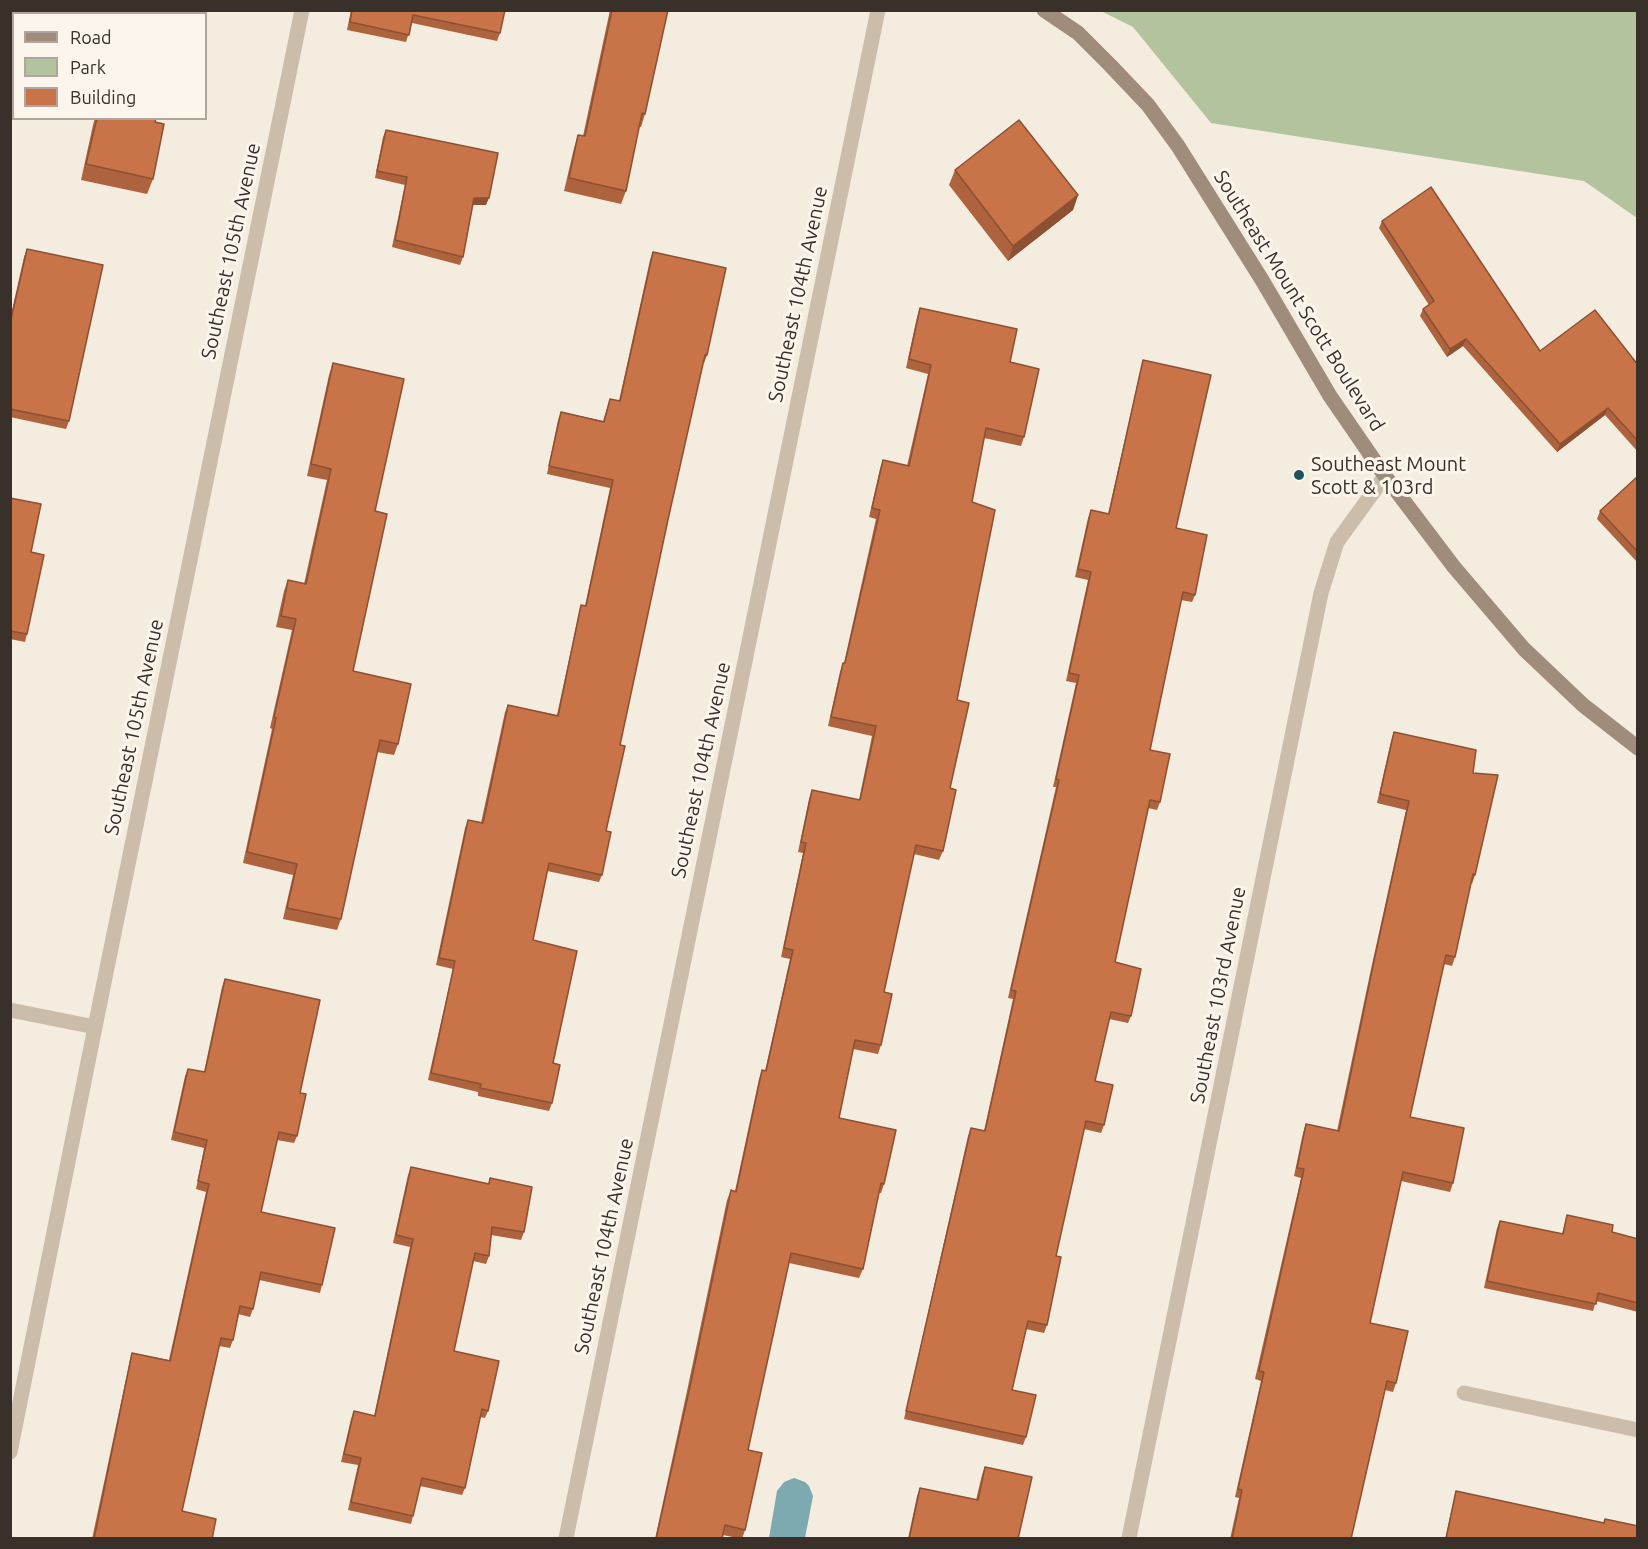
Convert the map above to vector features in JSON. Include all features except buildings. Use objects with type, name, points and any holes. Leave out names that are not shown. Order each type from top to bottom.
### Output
[{"type":"street","name":"Southeast 105th Avenue","points":[[10,1452],[302,10]]},
{"type":"street","name":"Southeast 104th Avenue","points":[[566,1539],[878,10]]},
{"type":"street","name":"Southeast Mount Scott Boulevard","points":[[1044,10],[1077,33],[1148,105],[1178,146],[1262,280],[1330,396],[1385,476],[1454,567],[1524,649],[1582,705],[1638,748]]},
{"type":"street","name":"Southeast 103rd Avenue","points":[[1129,1539],[1321,593],[1337,542],[1385,476]]},
{"type":"street","points":[[10,1010],[95,1027]]},
{"type":"street","points":[[1464,1393],[1638,1430]]},
{"type":"green space","points":[[1101,11],[1637,11],[1637,218],[1584,181],[1211,123],[1133,27]]},
{"type":"water","points":[[794,1478],[805,1482],[813,1496],[805,1538],[769,1538],[777,1491],[784,1482]]},
{"type":"place","name":"Southeast Mount Scott & 103rd","points":[[1299,475]]}]
